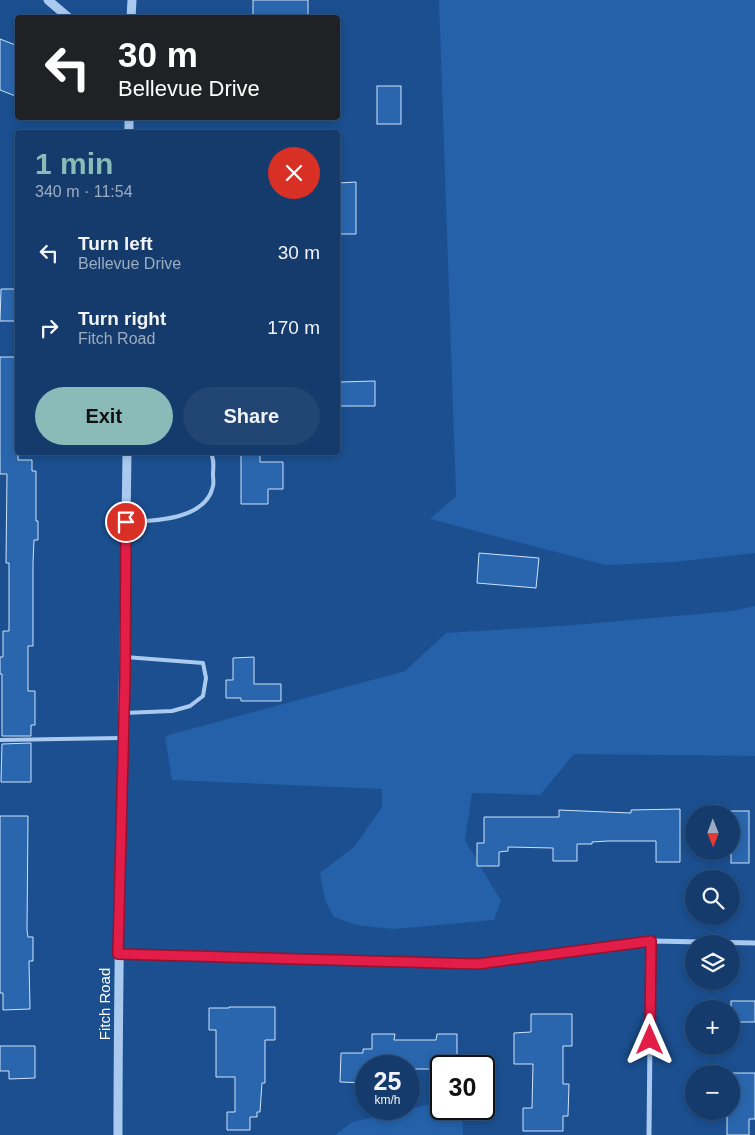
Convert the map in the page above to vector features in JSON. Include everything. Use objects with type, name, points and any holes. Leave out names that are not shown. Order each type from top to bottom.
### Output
[{"type":"street","points":[[48,0],[66,15]]},
{"type":"street","points":[[131,15],[132,0]]},
{"type":"street","name":"Fitch Road","points":[[118,1135],[118,954],[124,714],[127,455]]},
{"type":"street","points":[[118,954],[478,964],[651,941],[755,943]]},
{"type":"street","points":[[649,1135],[651,941]]},
{"type":"lane","points":[[126,522],[160,520],[184,515],[204,504],[213,487],[212,455]]},
{"type":"lane","points":[[124,714],[172,711],[190,706],[203,696],[206,678],[204,663],[125,657]]},
{"type":"lane","points":[[0,740],[123,738]]},
{"type":"shaded area","points":[[439,0],[755,0],[755,553],[674,562],[606,565],[430,519],[456,496]]},
{"type":"shaded area","points":[[755,606],[755,756],[574,754],[540,795],[472,793],[465,840],[501,901],[494,920],[394,929],[356,925],[334,917],[325,900],[320,873],[355,846],[382,807],[382,789],[172,780],[165,736],[405,671],[446,633],[574,625],[732,611]]},
{"type":"shaded area","points":[[430,1105],[430,1120],[462,1120],[463,1135],[335,1135],[352,1122],[361,1120],[420,1120],[420,1107]]},
{"type":"building","points":[[253,0],[308,0],[308,15],[253,15]]},
{"type":"building","points":[[0,39],[15,45],[15,96],[0,90]]},
{"type":"building","points":[[377,86],[401,86],[401,124],[377,124]]},
{"type":"building","points":[[356,182],[356,234],[340,234],[340,183]]},
{"type":"building","points":[[1,289],[15,289],[15,321],[0,321]]},
{"type":"building","points":[[0,357],[15,357],[15,455],[18,455],[18,460],[32,460],[32,471],[36,471],[38,540],[34,540],[33,646],[28,646],[28,691],[35,691],[35,725],[31,725],[31,736],[2,736],[2,674],[0,674],[0,657],[3,657],[3,631],[9,631],[9,563],[6,563],[7,474],[0,474]]},
{"type":"building","points":[[375,381],[375,406],[340,406],[340,382]]},
{"type":"building","points":[[241,455],[260,455],[260,462],[283,462],[283,489],[268,489],[268,504],[241,504]]},
{"type":"building","points":[[479,553],[539,558],[536,588],[477,583]]},
{"type":"building","points":[[254,657],[254,684],[281,684],[281,701],[241,701],[241,698],[226,698],[226,680],[233,680],[233,658]]},
{"type":"building","points":[[31,743],[31,782],[1,782],[2,744]]},
{"type":"building","points":[[680,809],[680,862],[656,862],[656,841],[608,841],[577,844],[577,861],[553,861],[553,848],[508,847],[508,851],[499,852],[499,866],[477,866],[477,843],[484,843],[484,817],[559,817],[559,810],[631,813],[631,810]]},
{"type":"building","points":[[740,811],[749,811],[749,863],[731,863],[731,860],[740,860]]},
{"type":"building","points":[[0,816],[28,816],[27,930],[28,937],[33,937],[33,961],[29,961],[30,1009],[3,1010],[3,993],[0,993]]},
{"type":"building","points":[[740,1001],[755,1001],[755,1022],[740,1022]]},
{"type":"building","points":[[275,1007],[275,1040],[265,1040],[265,1083],[262,1083],[260,1112],[257,1112],[257,1117],[250,1117],[250,1130],[227,1130],[227,1112],[235,1112],[235,1077],[216,1077],[216,1030],[209,1030],[209,1008]]},
{"type":"building","points":[[531,1014],[572,1014],[572,1046],[563,1046],[563,1084],[569,1084],[568,1116],[563,1116],[563,1131],[523,1131],[523,1108],[532,1108],[533,1064],[514,1064],[514,1033],[531,1032]]},
{"type":"building","points":[[372,1034],[395,1034],[394,1040],[436,1040],[437,1034],[457,1034],[457,1055],[430,1055],[430,1069],[420,1069],[420,1055],[355,1055],[355,1083],[340,1082],[341,1053],[363,1053],[363,1049],[372,1049]]},
{"type":"building","points":[[0,1046],[35,1046],[35,1078],[9,1079],[9,1071],[0,1071]]},
{"type":"building","points":[[740,1073],[755,1073],[755,1119],[749,1119],[749,1135],[727,1135],[727,1120],[740,1120]]},
{"type":"route","points":[[126,522],[125,676],[118,954],[478,964],[651,941],[650,1040]]}]
